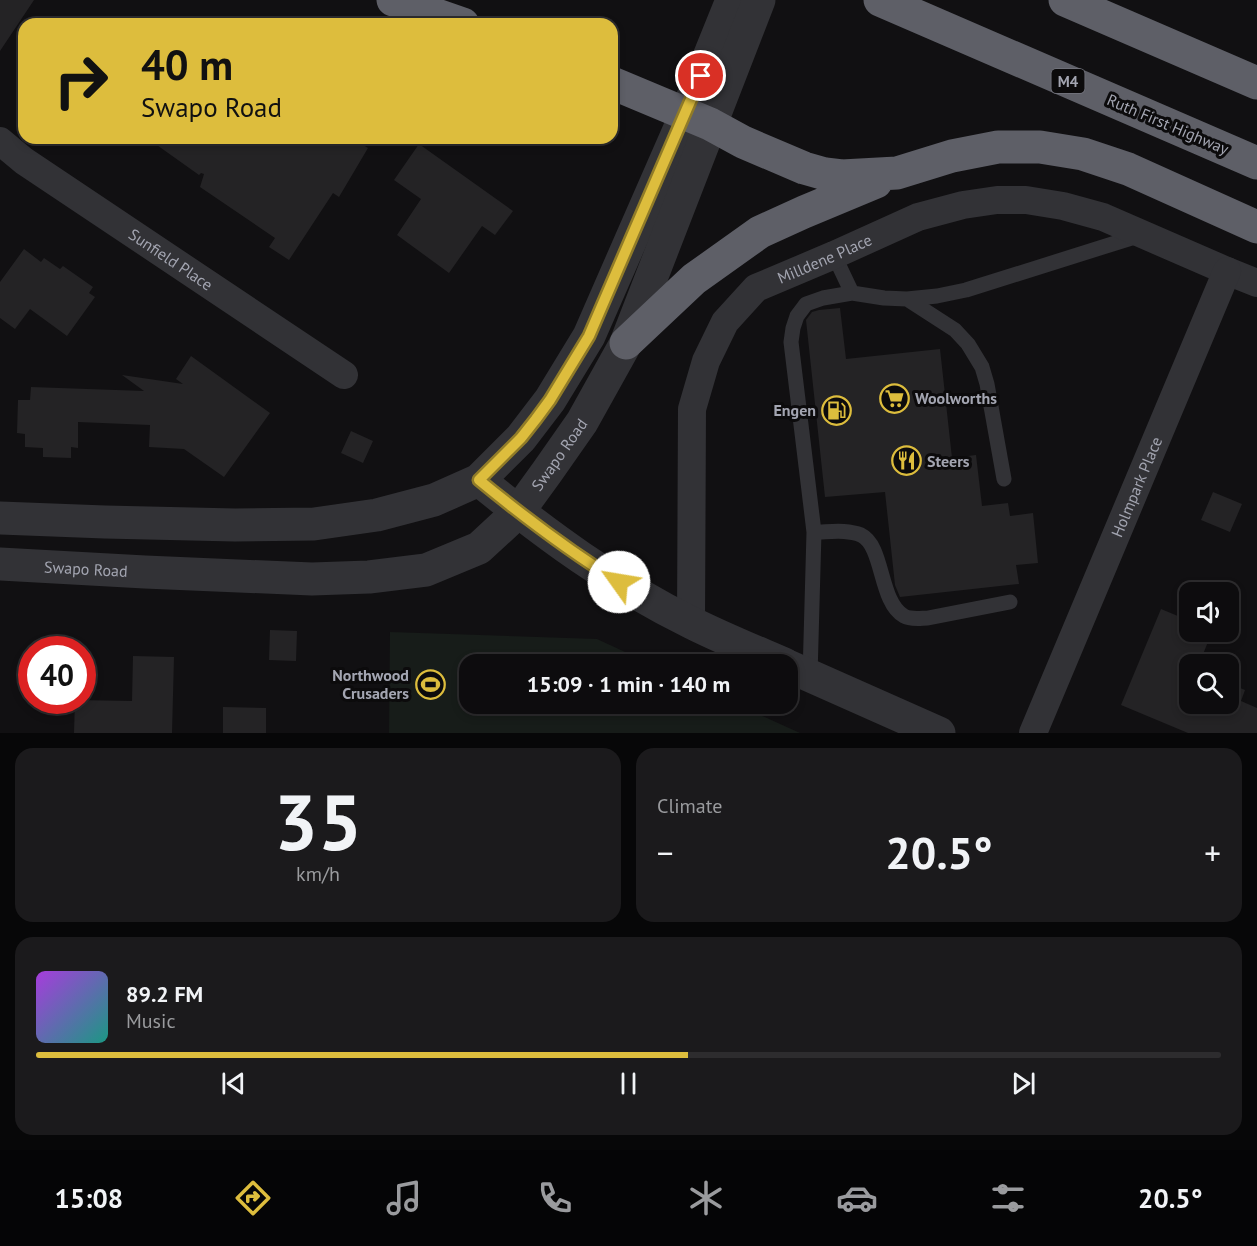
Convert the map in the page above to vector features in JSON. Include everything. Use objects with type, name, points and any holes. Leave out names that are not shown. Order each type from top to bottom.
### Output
[{"type":"highway","points":[[393,0],[446,18]]},
{"type":"highway","name":"Ruth First Highway","points":[[880,0],[1257,163]]},
{"type":"highway","points":[[1065,0],[1257,83]]},
{"type":"highway","points":[[618,86],[698,119],[743,142],[804,168],[842,176],[897,173]]},
{"type":"highway","points":[[626,343],[694,279],[760,232],[897,173],[951,156],[998,147],[1040,147],[1083,154],[1128,170],[1257,227]]},
{"type":"street","name":"Swapo Road","points":[[0,564],[312,579],[369,577],[426,570],[479,548],[518,512],[582,422],[626,343],[698,119],[744,3]]},
{"type":"street","name":"Swapo Road","points":[[0,518],[235,525],[314,524],[377,515],[434,500],[479,480],[521,438],[536,419],[589,336],[698,119]]},
{"type":"street","name":"Sunfield Place","points":[[0,141],[24,161],[344,375]]},
{"type":"street","name":"Milldene Place","points":[[691,623],[692,409],[706,361],[725,322],[756,288],[918,217],[997,200],[1026,200],[1063,206],[1102,217],[1227,272]]},
{"type":"street","points":[[1227,272],[1257,283]]},
{"type":"street","name":"Holmpark Place","points":[[1033,733],[1227,272]]},
{"type":"street","points":[[479,480],[518,512],[584,560],[636,593],[691,623],[760,654]]},
{"type":"street","points":[[798,671],[939,733]]},
{"type":"lane","points":[[796,654],[814,532],[791,342],[797,316],[806,304],[823,298],[852,293],[884,298],[907,298],[937,296],[966,290],[1142,234]]},
{"type":"lane","points":[[834,255],[852,293]]},
{"type":"lane","points":[[907,298],[955,330],[968,344],[982,367],[1004,479]]},
{"type":"lane","points":[[814,532],[850,532],[863,536],[871,543],[888,594],[896,608],[905,616],[916,619],[928,618],[1010,602]]},
{"type":"shaded area","name":"Northwood Crusaders","points":[[390,632],[597,639],[629,654],[459,654],[459,714],[758,714],[800,733],[389,733]]},
{"type":"building","points":[[0,0],[34,0],[22,18],[18,18],[18,24],[0,51]]},
{"type":"building","points":[[155,144],[362,144],[368,148],[339,197],[333,193],[289,260],[269,247],[275,238],[200,187],[204,174],[199,175]]},
{"type":"building","points":[[419,144],[513,211],[495,235],[482,226],[449,273],[397,235],[421,199],[394,180]]},
{"type":"building","points":[[24,249],[41,262],[44,258],[60,269],[63,266],[93,287],[89,293],[95,297],[67,336],[30,309],[15,329],[0,318],[0,282]]},
{"type":"building","points":[[840,308],[846,359],[940,349],[952,458],[976,455],[982,506],[1008,503],[1010,516],[1033,513],[1038,563],[1016,565],[1019,584],[900,597],[895,585],[885,492],[825,497],[806,320],[812,312]]},
{"type":"building","points":[[191,356],[270,413],[224,477],[184,449],[149,447],[150,425],[78,422],[78,448],[71,447],[71,458],[43,457],[43,448],[25,447],[25,434],[17,433],[18,400],[30,400],[31,387],[144,391],[122,375],[183,384],[176,379]]},
{"type":"building","points":[[351,431],[373,441],[363,463],[341,453]]},
{"type":"building","points":[[1213,492],[1242,504],[1230,532],[1201,520]]},
{"type":"building","points":[[1161,609],[1179,616],[1179,642],[1208,642],[1203,654],[1179,654],[1179,714],[1239,714],[1239,688],[1245,690],[1241,701],[1257,708],[1257,733],[1188,733],[1121,705]]},
{"type":"building","points":[[270,630],[297,631],[296,661],[269,660]]},
{"type":"building","points":[[133,656],[174,657],[172,733],[74,733],[75,714],[96,714],[96,700],[132,701]]},
{"type":"building","points":[[223,707],[266,708],[266,733],[223,733]]},
{"type":"place","name":"Woolworths","points":[[894,398]]},
{"type":"place","name":"Engen","points":[[837,410]]},
{"type":"place","name":"Steers","points":[[906,461]]},
{"type":"place","name":"Northwood Crusaders","points":[[430,684]]},
{"type":"route","points":[[619,582],[584,560],[518,512],[479,480],[521,438],[536,419],[589,336],[701,76]]}]
